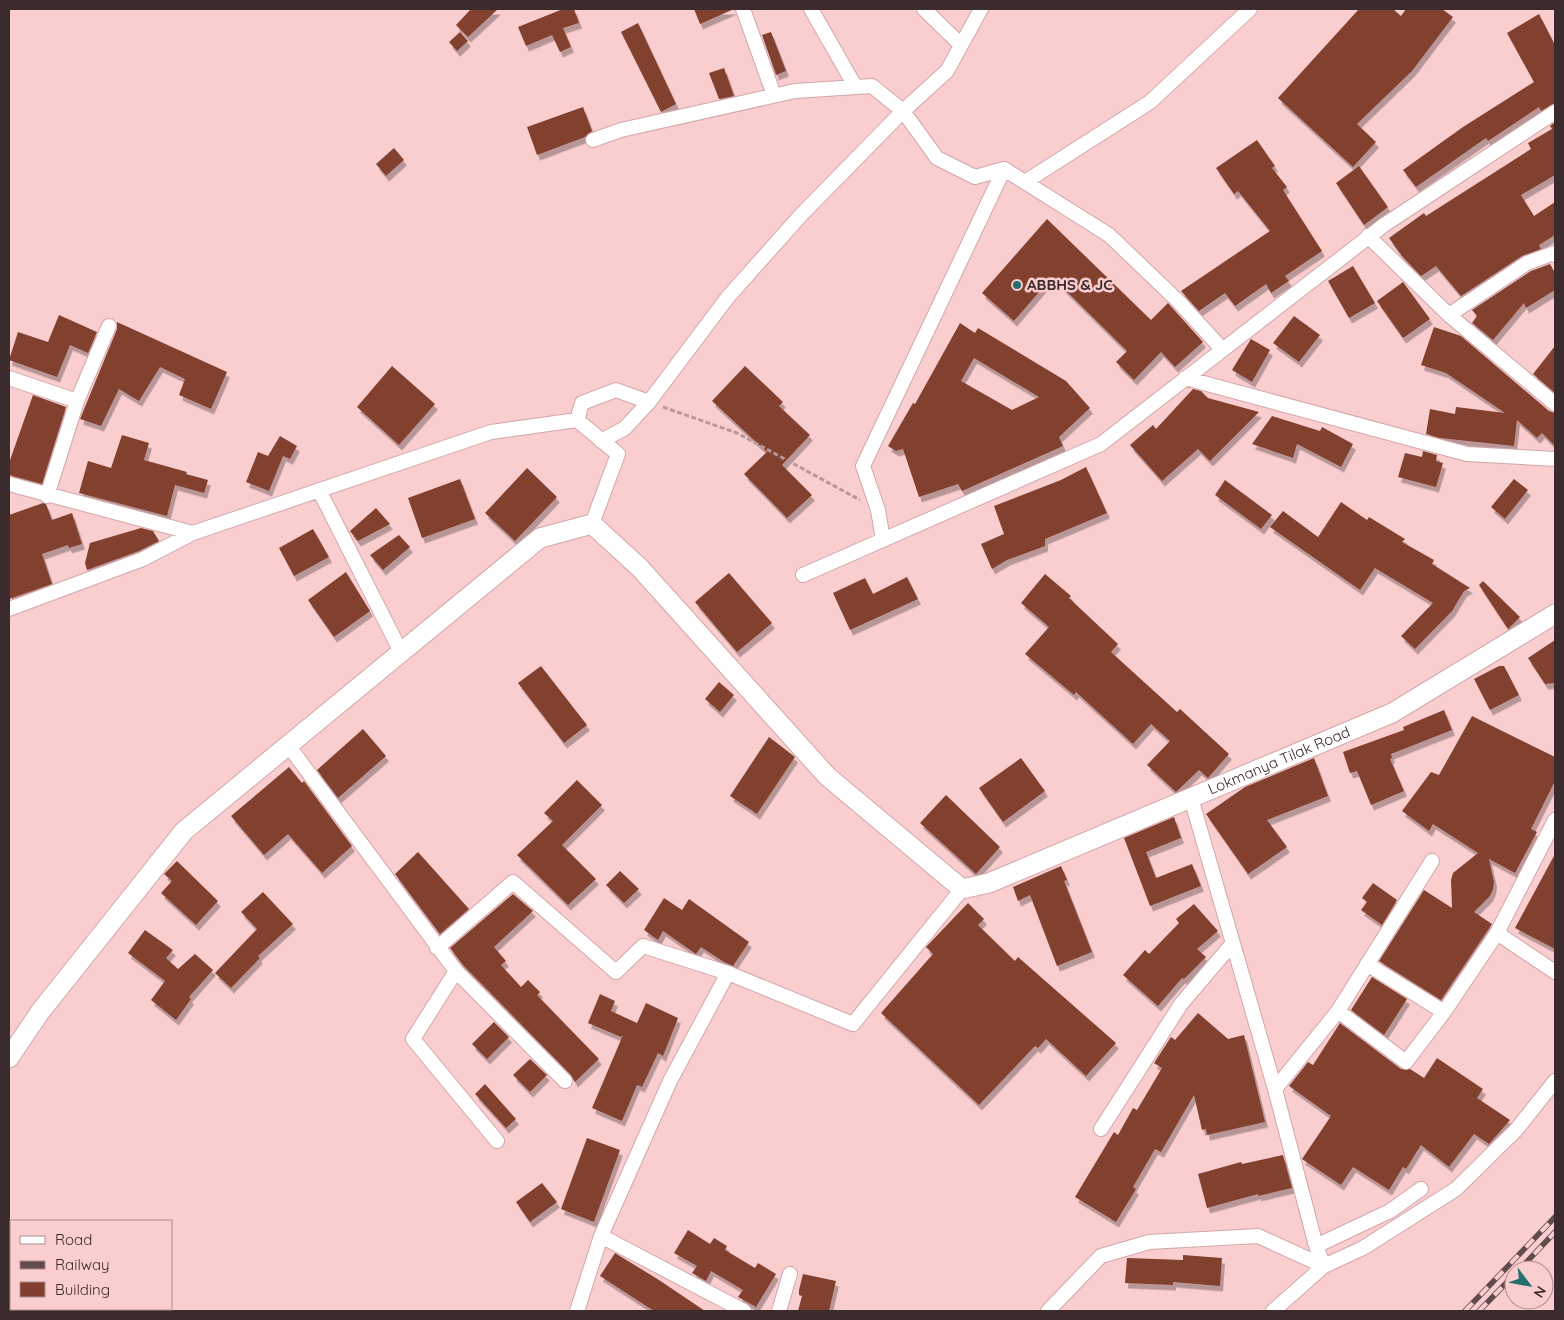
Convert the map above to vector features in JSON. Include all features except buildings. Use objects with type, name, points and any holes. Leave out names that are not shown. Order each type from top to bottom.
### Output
[{"type":"main road","points":[[9,1058],[40,1012],[184,831],[540,538],[592,524],[640,568],[827,776],[962,889]]},
{"type":"main road","name":"Lokmanya Tilak Road","points":[[962,889],[989,883],[1392,713],[1555,614]]},
{"type":"street","points":[[743,9],[774,96]]},
{"type":"street","points":[[811,9],[855,86]]},
{"type":"street","points":[[924,9],[961,45]]},
{"type":"street","points":[[601,440],[625,428],[649,402],[728,297],[801,215],[903,111],[947,70],[981,9]]},
{"type":"street","points":[[1025,182],[1150,102],[1250,9]]},
{"type":"street","points":[[592,140],[621,130],[795,91],[872,86],[903,111],[938,158],[975,177],[1004,169],[1109,234],[1179,302],[1222,349]]},
{"type":"street","points":[[803,575],[1101,444],[1368,236],[1555,112]]},
{"type":"street","points":[[884,540],[878,510],[863,466],[1004,169]]},
{"type":"street","points":[[1368,236],[1449,315],[1555,404]]},
{"type":"street","points":[[1449,315],[1527,263],[1554,253],[1555,255]]},
{"type":"street","points":[[47,496],[77,401],[109,326]]},
{"type":"street","points":[[9,378],[77,401]]},
{"type":"street","points":[[1184,378],[1467,454],[1555,460]]},
{"type":"street","points":[[577,420],[582,403],[616,390],[649,402]]},
{"type":"street","points":[[9,609],[144,559],[192,533],[491,432],[577,420],[618,454],[592,524]]},
{"type":"street","points":[[9,484],[47,496],[192,533]]},
{"type":"street","points":[[319,490],[401,652]]},
{"type":"street","points":[[288,745],[456,971],[565,1081]]},
{"type":"street","points":[[1191,798],[1275,1089],[1316,1246],[1324,1266]]},
{"type":"street","points":[[1338,1011],[1406,1062],[1444,1012],[1497,933],[1555,820]]},
{"type":"street","points":[[1275,1089],[1338,1011],[1432,861]]},
{"type":"street","points":[[438,948],[513,882],[616,972],[643,946],[728,973],[853,1024],[962,889]]},
{"type":"street","points":[[1497,933],[1555,972]]},
{"type":"street","points":[[1100,1129],[1180,1004],[1233,943]]},
{"type":"street","points":[[1367,964],[1444,1012]]},
{"type":"street","points":[[456,971],[413,1039],[498,1141]]},
{"type":"street","points":[[577,1311],[601,1236],[670,1081],[728,973]]},
{"type":"street","points":[[1273,1311],[1324,1266],[1363,1248],[1456,1189],[1516,1130],[1555,1081]]},
{"type":"street","points":[[1316,1246],[1390,1211],[1421,1189]]},
{"type":"street","points":[[601,1236],[744,1311]]},
{"type":"street","points":[[1048,1311],[1101,1256],[1149,1242],[1258,1236],[1324,1266]]},
{"type":"street","points":[[779,1311],[790,1274]]},
{"type":"path","points":[[649,402],[737,433],[878,510]]},
{"type":"railway","points":[[1465,1311],[1555,1217]]},
{"type":"railway","points":[[1528,1260],[1555,1232]]},
{"type":"railway","points":[[1479,1311],[1504,1285]]},
{"type":"place","name":"ABBHS & JC","points":[[1017,285]]}]
